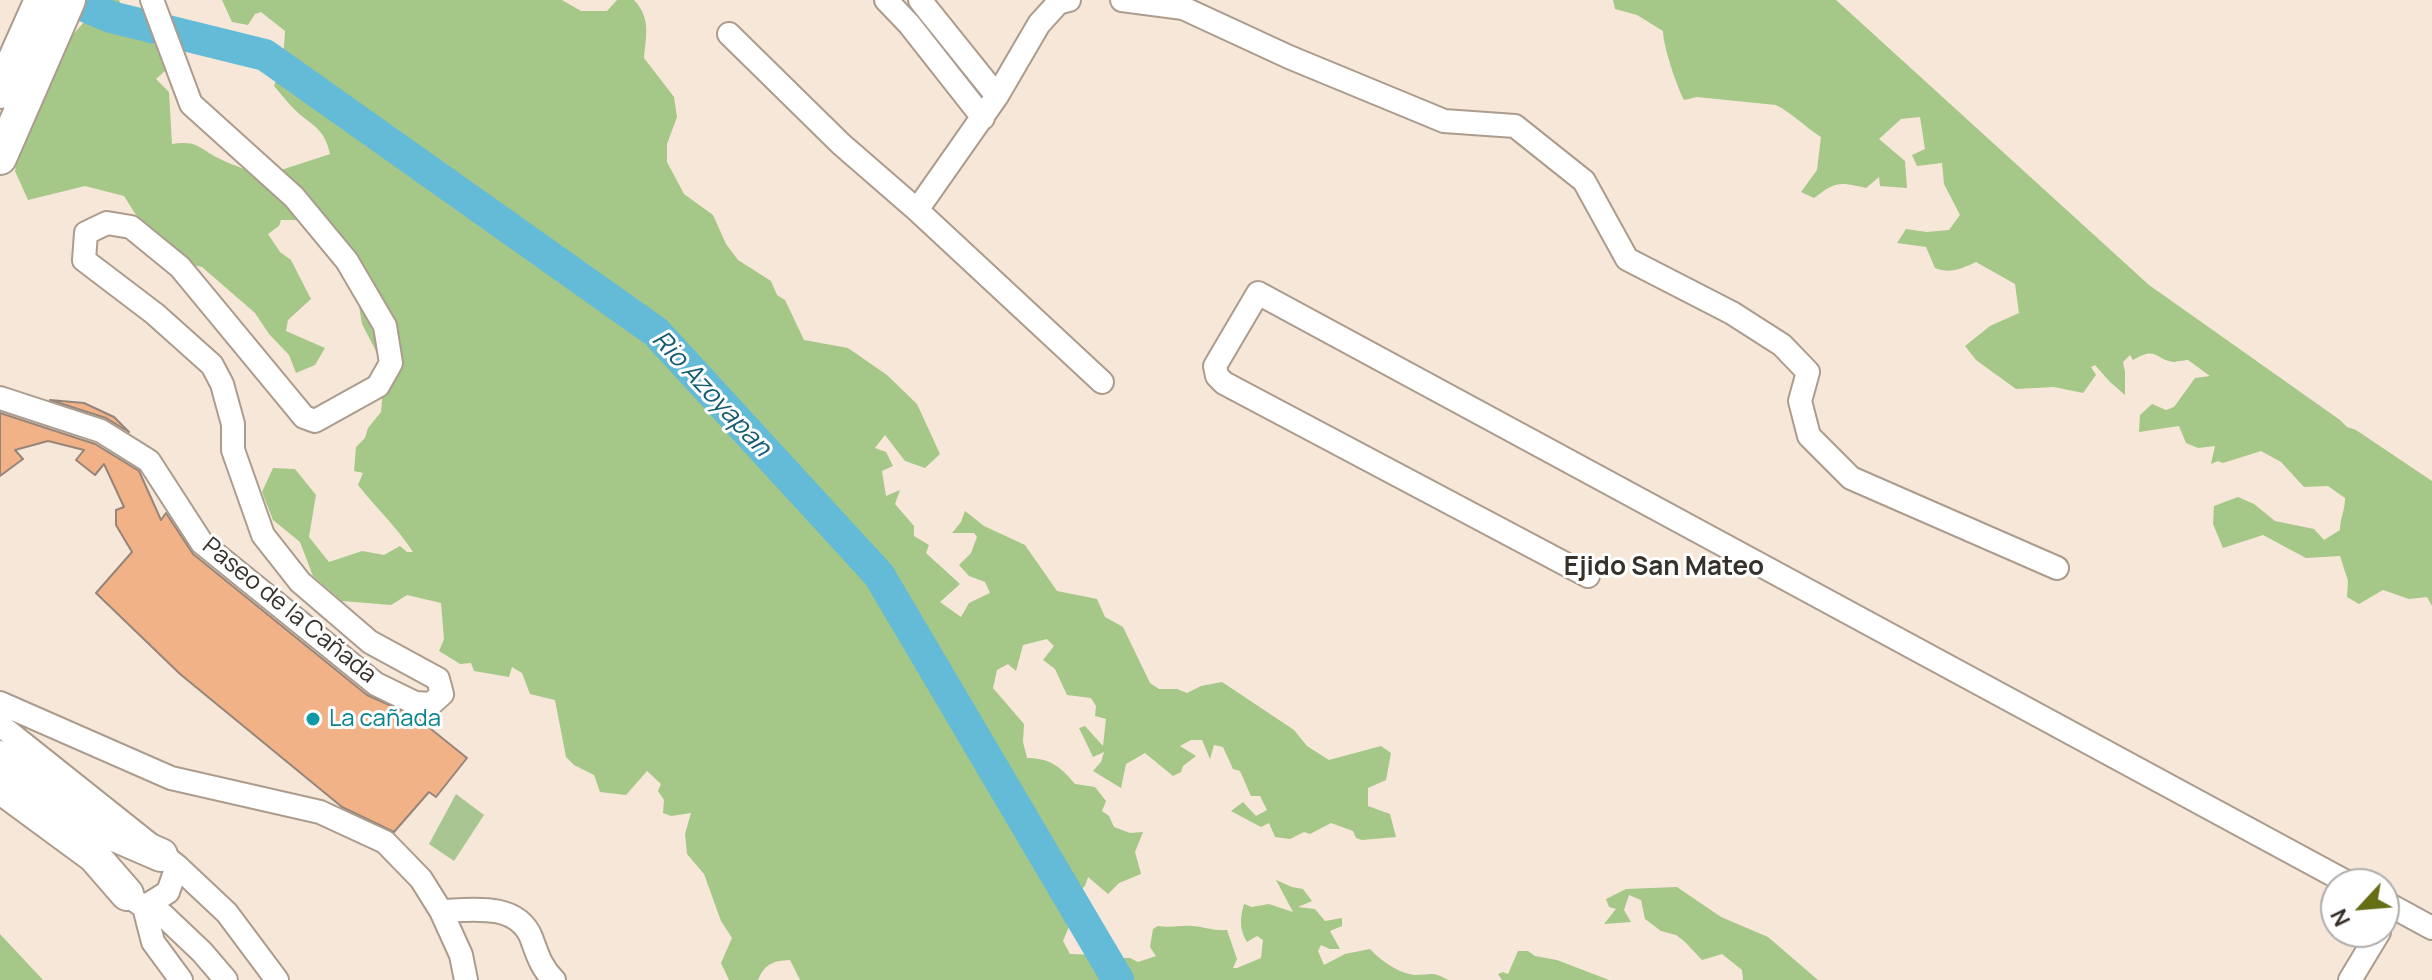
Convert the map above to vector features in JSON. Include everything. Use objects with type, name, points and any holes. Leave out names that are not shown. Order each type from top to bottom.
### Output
[{"type":"highway","points":[[0,92],[41,0]]},
{"type":"highway","points":[[0,158],[69,0]]},
{"type":"highway","points":[[0,757],[96,827],[169,860]]},
{"type":"highway","points":[[0,787],[94,856],[136,901]]},
{"type":"street","points":[[886,0],[909,24],[983,118]]},
{"type":"street","points":[[920,0],[997,96]]},
{"type":"street","points":[[917,210],[983,118],[1039,24],[1058,3],[1069,0]]},
{"type":"street","points":[[1122,0],[1183,8],[1289,57],[1444,121],[1515,126],[1584,181],[1627,259],[1732,313],[1782,345],[1808,372],[1800,401],[1809,436],[1851,478],[2057,568]]},
{"type":"street","name":"Paseo de la Cañada","points":[[0,398],[101,431],[149,461],[202,543],[376,684],[415,703],[431,704],[442,694],[438,679],[370,642],[300,582],[263,535],[233,450],[233,424],[222,384],[212,365],[155,314],[84,260],[86,233],[107,223],[131,227],[180,267],[304,417],[315,421],[378,386],[391,363],[385,326],[347,261],[294,197],[191,104],[153,3]]},
{"type":"street","points":[[729,34],[841,144],[917,210],[1102,382]]},
{"type":"street","points":[[1588,576],[1224,383],[1217,376],[1215,366],[1258,293],[2320,868]]},
{"type":"street","points":[[0,703],[171,778],[320,812],[385,842],[421,879],[441,911],[461,955],[466,980]]},
{"type":"street","points":[[0,725],[117,816],[227,913],[277,980]]},
{"type":"street","points":[[0,806],[136,901],[163,915],[226,980]]},
{"type":"street","points":[[136,901],[168,892],[169,860]]},
{"type":"street","points":[[136,901],[153,942],[181,980]]},
{"type":"street","points":[[441,911],[509,913],[528,931],[545,971],[554,980]]},
{"type":"street","points":[[2400,917],[2432,928]]},
{"type":"street","points":[[2350,980],[2369,948]]},
{"type":"green space","points":[[96,0],[119,0],[124,11],[144,13],[140,34],[176,61],[156,79],[169,92],[172,144],[194,145],[244,169],[248,155],[275,172],[330,154],[328,145],[317,128],[295,110],[274,86],[283,62],[285,31],[261,12],[255,14],[248,25],[232,22],[222,0],[562,0],[581,11],[607,11],[617,0],[634,0],[645,20],[644,58],[674,97],[677,117],[667,144],[667,162],[684,194],[713,215],[726,244],[738,260],[771,281],[777,295],[785,300],[804,340],[848,348],[887,375],[917,404],[940,454],[925,468],[905,461],[885,435],[875,448],[886,452],[893,466],[882,471],[886,496],[900,490],[895,504],[914,526],[914,536],[929,545],[926,553],[960,584],[940,602],[961,617],[969,603],[990,593],[985,582],[969,576],[959,565],[971,553],[977,537],[974,533],[952,533],[965,511],[984,526],[1025,545],[1057,591],[1097,599],[1105,617],[1123,627],[1150,683],[1159,689],[1177,689],[1187,693],[1201,686],[1222,682],[1294,730],[1307,746],[1329,760],[1381,746],[1391,753],[1386,780],[1368,788],[1368,806],[1390,814],[1396,837],[1362,840],[1356,838],[1353,831],[1331,823],[1310,834],[1304,832],[1290,839],[1275,837],[1269,823],[1261,827],[1231,811],[1243,802],[1256,816],[1267,810],[1260,796],[1251,796],[1240,771],[1233,769],[1223,747],[1214,745],[1210,759],[1202,740],[1191,740],[1180,746],[1196,756],[1173,776],[1145,753],[1126,764],[1121,788],[1093,771],[1101,762],[1104,752],[1093,757],[1079,728],[1085,726],[1103,746],[1106,719],[1095,716],[1096,706],[1091,698],[1067,695],[1055,669],[1043,660],[1054,646],[1047,639],[1023,645],[1016,671],[1008,664],[997,670],[993,688],[1024,724],[1023,742],[1027,758],[1054,765],[1075,784],[1095,787],[1106,801],[1102,811],[1109,816],[1114,827],[1130,833],[1143,832],[1135,852],[1141,874],[1119,883],[1108,894],[1088,877],[1085,886],[1070,899],[1073,917],[1063,941],[1070,954],[1096,955],[1106,941],[1116,945],[1120,958],[1138,962],[1156,956],[1150,947],[1153,929],[1158,926],[1193,926],[1227,930],[1237,959],[1233,968],[1237,968],[1261,958],[1263,940],[1257,936],[1247,942],[1244,937],[1241,923],[1244,904],[1252,907],[1269,904],[1293,912],[1276,880],[1303,889],[1312,901],[1298,907],[1315,909],[1325,921],[1342,918],[1342,926],[1330,931],[1340,949],[1321,945],[1318,951],[1324,965],[1345,954],[1370,949],[1384,962],[1403,972],[1435,974],[1448,980],[800,980],[790,960],[770,964],[758,980],[729,980],[721,963],[732,938],[721,921],[704,874],[687,854],[685,834],[691,813],[671,816],[663,813],[664,800],[658,791],[661,784],[647,771],[626,795],[600,792],[594,775],[574,765],[566,757],[555,700],[530,694],[522,673],[512,667],[509,677],[474,671],[471,663],[460,664],[439,651],[444,639],[441,603],[407,595],[391,605],[342,601],[313,576],[300,542],[273,520],[262,492],[273,468],[295,469],[316,495],[309,537],[329,562],[362,551],[384,555],[400,546],[407,552],[413,552],[358,485],[363,473],[354,471],[356,447],[381,412],[383,390],[377,353],[362,324],[358,300],[333,260],[319,247],[323,237],[302,220],[281,220],[279,226],[268,234],[280,252],[291,260],[311,299],[288,320],[286,331],[325,348],[315,365],[296,373],[289,355],[255,313],[202,267],[185,263],[153,242],[124,196],[85,186],[28,200],[15,171],[21,134],[49,89],[59,50],[85,21],[92,18],[85,12]]},
{"type":"green space","points":[[1613,0],[1836,0],[2149,285],[2347,427],[2432,481],[2432,606],[2427,597],[2409,599],[2383,590],[2359,604],[2347,597],[2348,581],[2340,556],[2306,558],[2263,535],[2223,548],[2213,524],[2214,506],[2238,497],[2254,504],[2275,521],[2314,529],[2324,540],[2340,530],[2345,498],[2328,486],[2304,487],[2281,462],[2261,451],[2211,464],[2215,446],[2198,448],[2186,443],[2179,426],[2139,432],[2140,415],[2152,404],[2166,410],[2174,407],[2195,378],[2210,376],[2188,360],[2173,362],[2151,353],[2133,360],[2130,355],[2123,362],[2125,395],[2095,365],[2091,367],[2096,375],[2083,393],[2054,387],[2016,389],[1976,360],[1965,346],[1990,326],[2019,313],[2015,284],[1976,262],[1956,270],[1935,268],[1926,247],[1897,243],[1906,229],[1927,232],[1949,230],[1960,215],[1944,184],[1942,163],[1917,166],[1912,155],[1925,149],[1920,117],[1901,119],[1879,139],[1905,161],[1907,188],[1880,186],[1879,177],[1866,188],[1838,184],[1814,198],[1801,192],[1817,170],[1821,137],[1776,105],[1697,97],[1684,100],[1671,66],[1663,31],[1637,15],[1615,9]]},
{"type":"green space","points":[[456,794],[484,815],[454,861],[429,844]]},
{"type":"green space","points":[[1677,887],[1721,917],[1768,937],[1818,980],[1743,980],[1742,970],[1722,954],[1702,960],[1676,935],[1661,931],[1645,919],[1641,900],[1629,895],[1624,910],[1631,922],[1604,924],[1616,909],[1609,907],[1606,899],[1626,889]]},
{"type":"green space","points":[[0,934],[43,980],[0,980]]},
{"type":"green space","points":[[1518,951],[1557,960],[1609,980],[1502,980],[1498,974],[1508,974]]},
{"type":"building","points":[[50,400],[84,403],[114,417],[129,432],[106,418]]},
{"type":"building","name":"La cañada","points":[[0,413],[95,444],[139,471],[161,520],[166,513],[193,554],[367,695],[416,717],[467,758],[436,797],[429,792],[394,832],[342,807],[180,674],[96,593],[132,552],[116,525],[116,510],[124,507],[104,464],[95,475],[76,460],[84,450],[48,441],[15,450],[23,459],[0,476]]},
{"type":"waterway","name":"Rio Azoyapan","points":[[70,0],[111,17],[265,55],[656,332],[879,575],[1118,980]]},
{"type":"place","name":"La cañada","points":[[313,719]]},
{"type":"district","name":"Ejido San Mateo","points":[[1664,568]]}]
